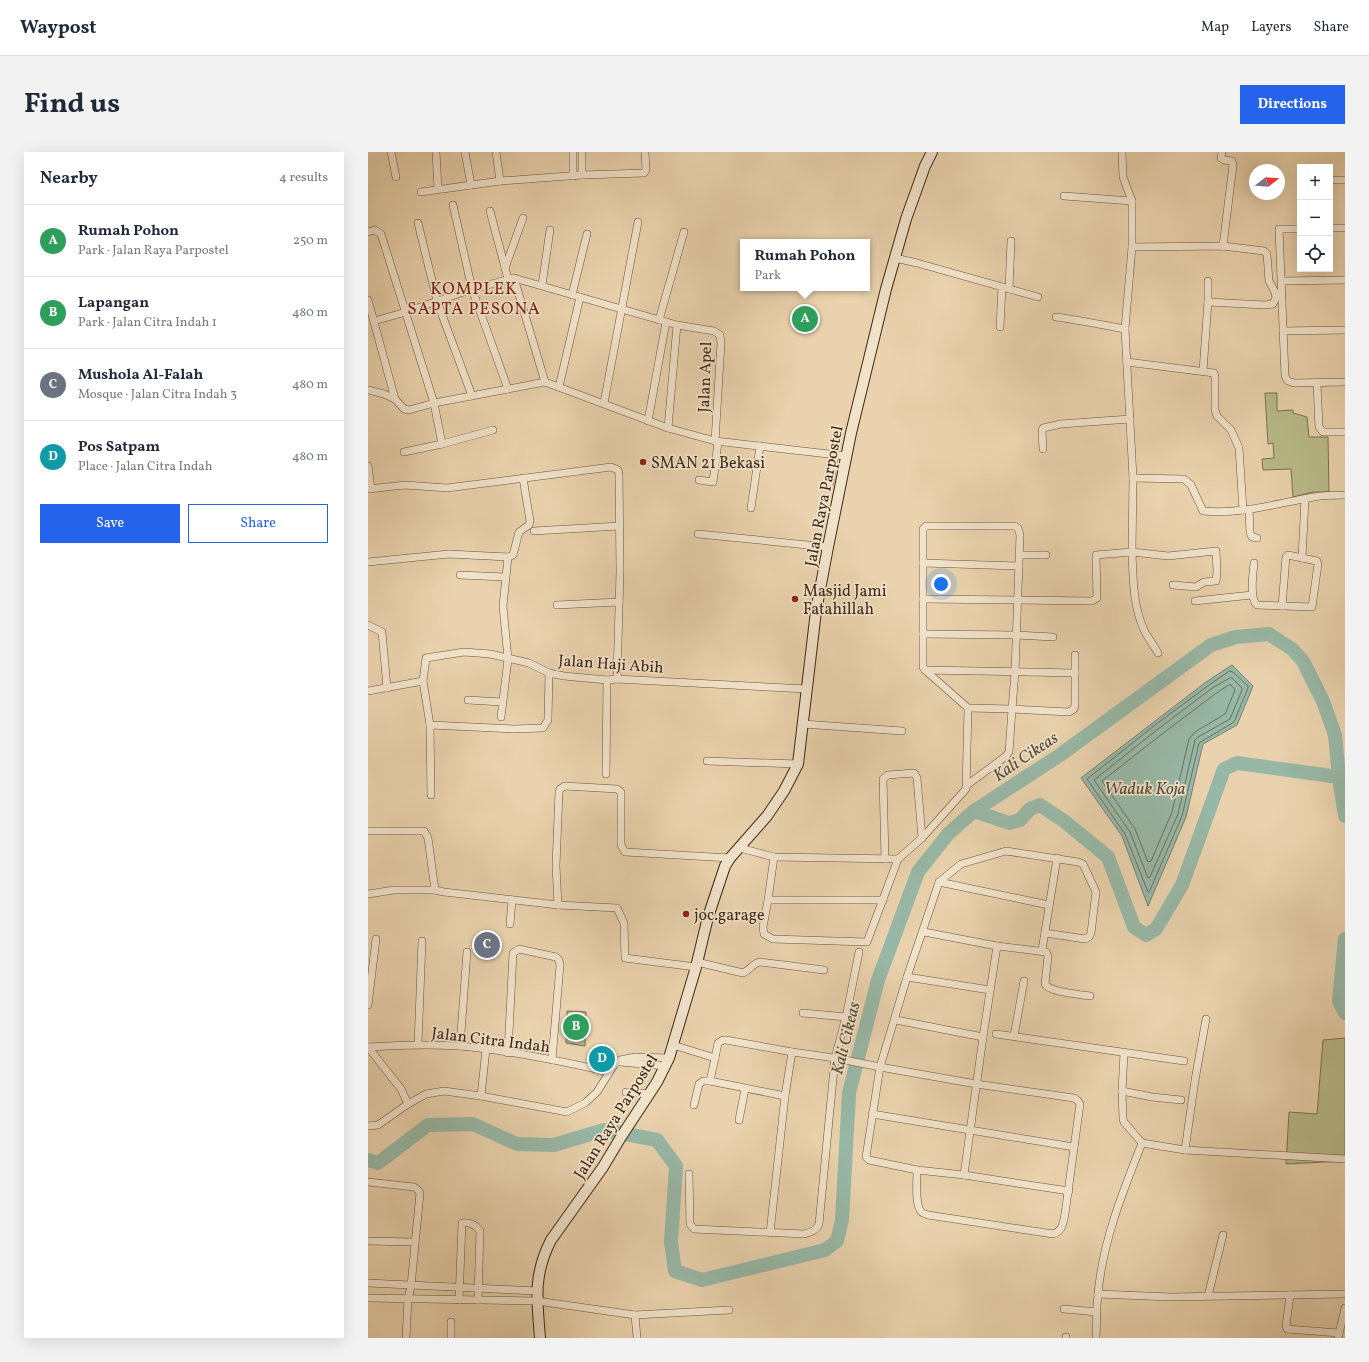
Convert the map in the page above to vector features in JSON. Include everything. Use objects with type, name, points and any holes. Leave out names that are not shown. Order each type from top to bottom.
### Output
[{"type":"main road","name":"Jalan Raya Parpostel","points":[[540,1338],[537,1296],[538,1275],[551,1240],[603,1167],[649,1094],[667,1062],[696,965],[708,917],[725,866],[730,858],[767,816],[784,791],[798,764],[816,611],[846,456],[873,338],[906,219],[925,166],[932,152]]},
{"type":"street","points":[[391,152],[396,177]]},
{"type":"street","points":[[436,152],[438,189]]},
{"type":"street","points":[[465,152],[471,185]]},
{"type":"street","points":[[496,152],[500,181]]},
{"type":"street","points":[[573,152],[573,176]]},
{"type":"street","points":[[582,152],[582,175]]},
{"type":"street","points":[[421,192],[500,181],[582,175],[644,173],[646,170],[645,152]]},
{"type":"street","points":[[1122,152],[1123,176],[1132,201],[1132,247],[1125,329],[1133,478],[1132,571],[1136,607],[1145,631],[1158,653]]},
{"type":"street","points":[[1222,152],[1221,158],[1232,161],[1233,165],[1223,246]]},
{"type":"street","points":[[1335,180],[1345,180]]},
{"type":"street","points":[[1064,196],[1132,201]]},
{"type":"street","points":[[453,205],[472,289],[508,389]]},
{"type":"street","points":[[490,211],[505,268],[511,278],[545,382]]},
{"type":"street","points":[[505,268],[523,218]]},
{"type":"street","points":[[604,403],[638,222]]},
{"type":"street","points":[[418,223],[437,301],[472,396]]},
{"type":"street","points":[[1333,228],[1345,228]]},
{"type":"street","points":[[1297,229],[1279,229],[1285,376],[1288,381],[1294,383],[1345,382]]},
{"type":"street","points":[[368,232],[378,230],[381,234],[434,403],[442,444]]},
{"type":"street","points":[[542,285],[550,230]]},
{"type":"street","points":[[648,421],[663,321],[684,232]]},
{"type":"street","points":[[572,295],[587,234]]},
{"type":"street","points":[[1000,327],[1011,241]]},
{"type":"street","points":[[1132,247],[1223,246],[1264,251],[1267,254],[1269,281],[1275,292],[1276,298],[1273,304],[1265,305],[1208,302]]},
{"type":"street","points":[[895,258],[1038,297]]},
{"type":"street","points":[[374,321],[511,278],[542,285],[677,325],[668,428]]},
{"type":"street","points":[[1282,281],[1345,280]]},
{"type":"street","points":[[1203,371],[1208,281]]},
{"type":"street","points":[[559,387],[580,297]]},
{"type":"street","points":[[368,300],[369,310],[374,321],[395,399]]},
{"type":"street","points":[[1056,317],[1125,329]]},
{"type":"street","name":"Jalan Apel","points":[[677,325],[714,331],[720,335],[721,343],[716,441]]},
{"type":"street","points":[[1283,330],[1345,330]]},
{"type":"street","points":[[1127,362],[1214,373],[1215,410],[1217,416],[1231,430],[1240,448],[1246,510],[1250,533],[1252,537],[1257,538]]},
{"type":"street","points":[[368,390],[384,394],[395,399],[407,410],[434,403],[545,382],[668,428],[716,441],[846,456]]},
{"type":"street","points":[[1317,383],[1319,427],[1323,432],[1345,432]]},
{"type":"street","points":[[1043,449],[1043,428],[1062,424],[1130,419]]},
{"type":"street","points":[[404,452],[442,444],[493,430]]},
{"type":"street","points":[[699,480],[713,482],[716,441]]},
{"type":"street","points":[[751,508],[760,446]]},
{"type":"street","points":[[830,482],[835,455]]},
{"type":"street","points":[[368,466],[369,489],[405,485],[447,488],[612,466],[618,470],[619,602],[617,679]]},
{"type":"street","points":[[368,562],[450,554],[508,557],[513,555],[519,532],[528,525],[530,521],[523,478]]},
{"type":"street","points":[[1133,478],[1184,480],[1191,485],[1203,511],[1214,512],[1246,510],[1315,496],[1345,495]]},
{"type":"street","points":[[1302,558],[1305,499]]},
{"type":"street","points":[[534,531],[619,526]]},
{"type":"street","points":[[967,785],[1006,756],[1009,752],[1012,709],[1015,672],[1020,535],[1018,528],[1014,526],[930,526],[923,529],[923,667],[968,708],[1012,709],[1069,712],[1075,705],[1075,655]]},
{"type":"street","points":[[698,534],[828,546]]},
{"type":"street","points":[[923,599],[1092,601],[1097,598],[1096,555],[1132,552],[1168,556],[1216,551],[1216,581],[1204,582],[1196,587],[1173,585]]},
{"type":"street","points":[[1019,555],[1046,555]]},
{"type":"street","points":[[1254,563],[1252,595],[1257,606],[1310,607],[1313,605],[1318,564],[1317,561],[1288,555],[1286,557],[1282,606]]},
{"type":"street","points":[[501,717],[508,659],[503,606],[508,557]]},
{"type":"street","points":[[923,563],[1019,566]]},
{"type":"street","points":[[460,575],[505,577]]},
{"type":"street","points":[[1195,600],[1252,595]]},
{"type":"street","points":[[557,605],[619,602]]},
{"type":"street","points":[[368,625],[382,632],[386,688]]},
{"type":"street","points":[[923,634],[1053,637]]},
{"type":"street","name":"Jalan Haji Abih","points":[[423,681],[426,658],[464,652],[490,654],[529,663],[549,673],[564,676],[606,680],[617,679],[807,688]]},
{"type":"street","points":[[926,670],[1075,673]]},
{"type":"street","points":[[430,725],[514,729],[543,728],[548,720],[549,673]]},
{"type":"street","points":[[606,680],[606,774]]},
{"type":"street","points":[[368,691],[423,681],[430,725],[431,795]]},
{"type":"street","points":[[468,700],[502,702]]},
{"type":"street","points":[[774,857],[763,927],[764,934],[773,939],[867,942],[898,859],[922,838],[964,792],[967,785],[968,708]]},
{"type":"street","points":[[803,724],[902,731]]},
{"type":"street","points":[[707,761],[798,764]]},
{"type":"street","points":[[885,859],[883,779],[888,776],[914,773],[917,778],[922,838]]},
{"type":"street","points":[[558,905],[556,866],[559,792],[564,786],[617,789],[621,792],[621,845],[625,852],[730,858]]},
{"type":"street","points":[[368,831],[424,831],[428,838],[435,890]]},
{"type":"street","points":[[740,848],[774,857],[898,859]]},
{"type":"street","points":[[1045,933],[1085,940],[1089,937],[1091,933],[1096,892],[1082,864],[1056,858],[1006,851],[961,864],[939,882],[924,932],[907,977],[896,1020],[880,1068],[866,1157],[869,1160],[917,1170],[964,1175],[1069,1191]]},
{"type":"street","points":[[1042,950],[1056,858]]},
{"type":"street","points":[[939,882],[1049,905]]},
{"type":"street","points":[[368,894],[387,890],[435,890],[558,905],[617,908],[624,923],[625,958],[696,965],[743,973],[756,963],[760,962],[824,970]]},
{"type":"street","points":[[510,924],[512,900]]},
{"type":"street","points":[[768,900],[883,900]]},
{"type":"street","points":[[924,932],[997,946],[1042,950],[1046,952],[1048,956],[1045,984],[1047,987],[1054,990],[1090,996]]},
{"type":"street","points":[[368,1005],[376,939]]},
{"type":"street","points":[[418,1044],[422,941]]},
{"type":"street","points":[[964,1175],[997,946]]},
{"type":"street","points":[[508,1053],[513,953],[519,949],[556,957],[559,960],[560,965],[552,1060]]},
{"type":"street","points":[[460,1046],[467,952]]},
{"type":"street","points":[[689,1174],[690,1224],[694,1229],[804,1234],[812,1232],[817,1228],[819,1224],[835,1058],[846,1017],[859,952]]},
{"type":"street","points":[[907,977],[990,990]]},
{"type":"street","points":[[1014,1036],[1024,981]]},
{"type":"street","points":[[803,1013],[846,1017]]},
{"type":"street","points":[[1185,1150],[1195,1080],[1206,1019]]},
{"type":"street","points":[[896,1020],[983,1037]]},
{"type":"street","points":[[996,1034],[1184,1061]]},
{"type":"street","points":[[710,1081],[718,1043],[723,1040],[835,1058],[880,1068],[1077,1100],[1080,1104],[1069,1191],[1062,1228],[1058,1233],[1052,1234],[928,1215],[921,1212],[918,1202],[917,1170]]},
{"type":"street","name":"Jalan Citra Indah","points":[[368,1047],[418,1044],[460,1046],[552,1060],[609,1072]]},
{"type":"street","points":[[673,1045],[715,1058]]},
{"type":"street","points":[[368,1047],[401,1089],[408,1104]]},
{"type":"street","points":[[481,1096],[486,1049]]},
{"type":"street","points":[[770,1233],[785,1096],[792,1052]]},
{"type":"street","points":[[1124,1053],[1122,1091],[1124,1122],[1142,1143],[1185,1150],[1345,1159]]},
{"type":"street","points":[[368,1126],[378,1124],[426,1094],[444,1091],[481,1096],[567,1112],[586,1103],[597,1092],[609,1072],[618,1062],[667,1062]]},
{"type":"street","points":[[694,1105],[699,1084],[710,1081],[785,1096]]},
{"type":"street","points":[[739,1120],[745,1089]]},
{"type":"street","points":[[1122,1091],[1152,1097],[1181,1100]]},
{"type":"street","points":[[626,1092],[649,1094]]},
{"type":"street","points":[[872,1114],[1074,1147]]},
{"type":"street","points":[[1096,1338],[1098,1294],[1102,1269],[1114,1218],[1142,1143]]},
{"type":"street","points":[[368,1182],[414,1187],[420,1193],[414,1242],[411,1286],[408,1299],[406,1338]]},
{"type":"street","points":[[459,1300],[462,1223],[470,1222],[480,1231],[478,1300]]},
{"type":"street","points":[[1208,1296],[1223,1235]]},
{"type":"street","points":[[368,1241],[414,1242]]},
{"type":"street","points":[[368,1283],[479,1288],[537,1296],[635,1315],[729,1310]]},
{"type":"street","points":[[1098,1294],[1171,1297],[1345,1294]]},
{"type":"street","points":[[1290,1295],[1286,1326],[1287,1329],[1339,1335],[1345,1308]]},
{"type":"street","points":[[368,1298],[478,1300],[537,1296]]},
{"type":"street","points":[[1064,1309],[1097,1312]]},
{"type":"street","points":[[635,1315],[637,1338]]},
{"type":"street","points":[[451,1322],[451,1338]]},
{"type":"green space","points":[[1265,393],[1277,393],[1277,411],[1293,410],[1293,413],[1307,417],[1309,437],[1328,437],[1329,492],[1313,492],[1293,497],[1291,469],[1263,470],[1262,459],[1274,458],[1273,443],[1268,444]]},
{"type":"green space","points":[[567,1011],[586,1012],[585,1046],[566,1043]]},
{"type":"green space","points":[[1345,1038],[1345,1161],[1286,1164],[1289,1112],[1317,1114],[1323,1040]]},
{"type":"water","name":"Waduk Koja","points":[[1232,665],[1253,686],[1237,725],[1203,744],[1186,817],[1148,906],[1122,836],[1081,778],[1206,682]]},
{"type":"waterway","name":"Kali Cikeas","points":[[368,1160],[378,1163],[428,1125],[473,1124],[517,1144],[554,1145],[604,1130],[657,1140],[676,1166],[671,1242],[675,1271],[702,1280],[825,1250],[837,1241],[842,1220],[849,1093],[878,980],[918,872],[948,834],[974,811],[1060,755],[1211,645],[1236,637],[1269,634],[1292,649],[1303,661],[1323,701],[1335,735],[1345,816]]},
{"type":"waterway","points":[[974,811],[1009,823],[1020,820],[1030,809],[1040,805],[1064,821],[1108,857],[1134,927],[1146,935],[1156,929],[1182,885],[1224,769],[1237,763],[1339,777]]},
{"type":"waterway","name":"Kali Cikeas","points":[[1345,939],[1339,1001],[1345,1013]]},
{"type":"place","name":"Rumah Pohon","points":[[805,319]]},
{"type":"place","name":"SMAN 21 Bekasi","points":[[643,462]]},
{"type":"place","name":"Masjid Jami Fatahillah","points":[[795,599]]},
{"type":"place","name":"joc.garage","points":[[686,914]]},
{"type":"place","name":"Mushola Al-Falah","points":[[487,945]]},
{"type":"place","name":"Lapangan","points":[[576,1027]]},
{"type":"place","name":"Pos Satpam","points":[[602,1059]]},
{"type":"district","name":"KOMPLEK SAPTA PESONA","points":[[474,298]]}]
